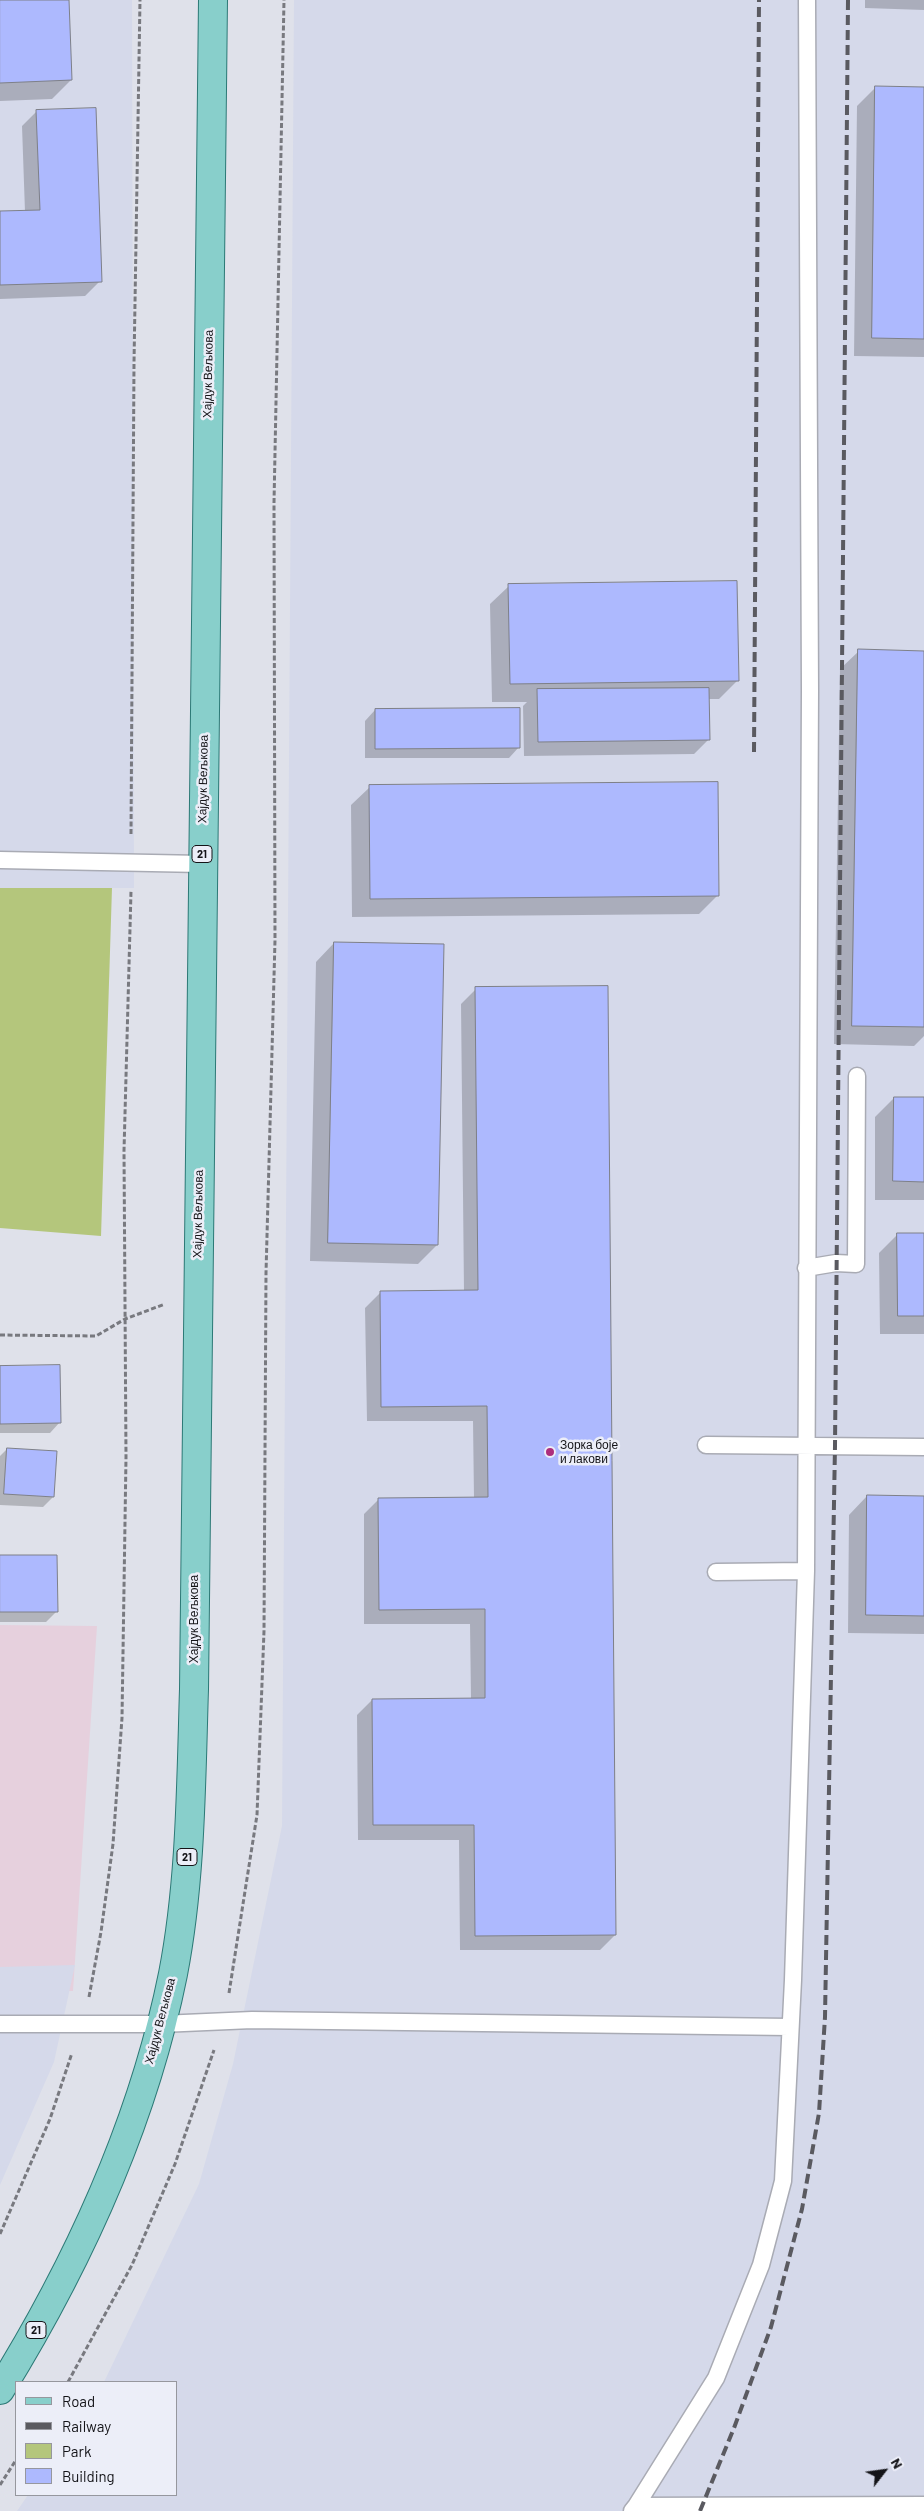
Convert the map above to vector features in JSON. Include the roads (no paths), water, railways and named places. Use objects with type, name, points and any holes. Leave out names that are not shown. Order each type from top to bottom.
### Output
[{"type":"main road","name":"Хајдук Вељкова","points":[[0,2390],[51,2304],[85,2235],[130,2127],[161,2024],[173,1974],[187,1864],[192,1774],[213,0]]},
{"type":"lane","points":[[634,2508],[716,2378],[761,2265],[783,2181],[789,2027],[793,1980],[806,1571],[810,690],[807,0]]},
{"type":"lane","points":[[0,860],[202,864]]},
{"type":"lane","points":[[806,1268],[836,1263],[856,1264],[857,1076]]},
{"type":"lane","points":[[706,1445],[924,1447]]},
{"type":"lane","points":[[716,1572],[806,1571]]},
{"type":"lane","points":[[0,2024],[161,2024],[222,2021],[789,2027]]},
{"type":"lane","points":[[634,2508],[924,2505]]},
{"type":"railway","points":[[754,752],[759,0]]},
{"type":"railway","points":[[700,2511],[734,2428],[771,2327],[802,2209],[819,2113],[825,2017],[835,1446],[848,0]]},
{"type":"place","name":"Зорка боје и лакови","points":[[550,1452]]}]
